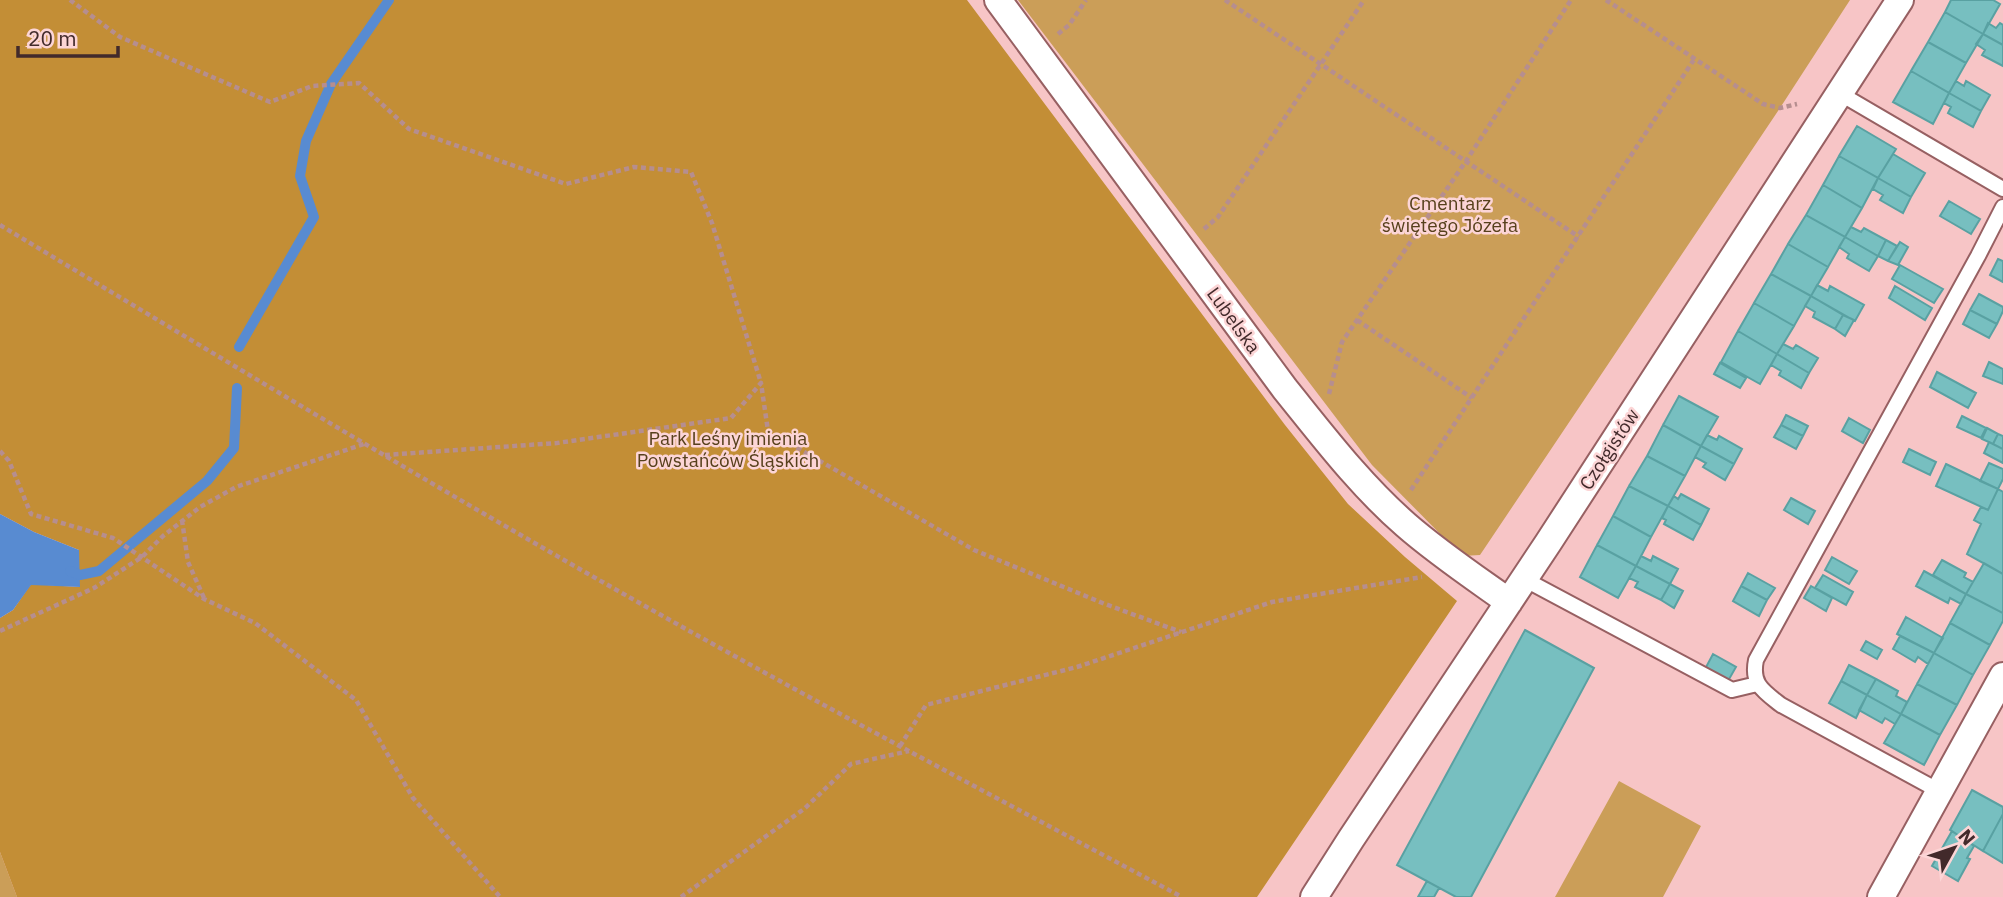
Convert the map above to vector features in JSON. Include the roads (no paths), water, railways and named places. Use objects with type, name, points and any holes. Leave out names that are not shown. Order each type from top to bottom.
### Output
[{"type":"street","name":"Lubelska","points":[[999,0],[1285,389],[1334,450],[1405,524],[1509,602]]},
{"type":"street","name":"Czołgistów","points":[[1314,897],[1900,0]]},
{"type":"street","points":[[1881,897],[2003,676]]},
{"type":"lane","points":[[1839,93],[2003,189]]},
{"type":"lane","points":[[1941,792],[1781,705],[1758,684],[1754,671],[1756,660],[2003,207]]},
{"type":"lane","points":[[1524,579],[1732,690],[1758,684]]},
{"type":"water","points":[[0,514],[34,532],[79,550],[80,587],[31,585],[13,610],[0,618]]},
{"type":"waterway","points":[[239,347],[314,217],[300,176],[306,141],[331,84],[389,0]]},
{"type":"waterway","points":[[70,571],[80,575],[99,571],[207,481],[234,448],[237,388]]},
{"type":"park label","name":"Cmentarz świętego Józefa","points":[[1450,214]]},
{"type":"park label","name":"Park Leśny imienia Powstańców Śląskich","points":[[728,449]]}]
